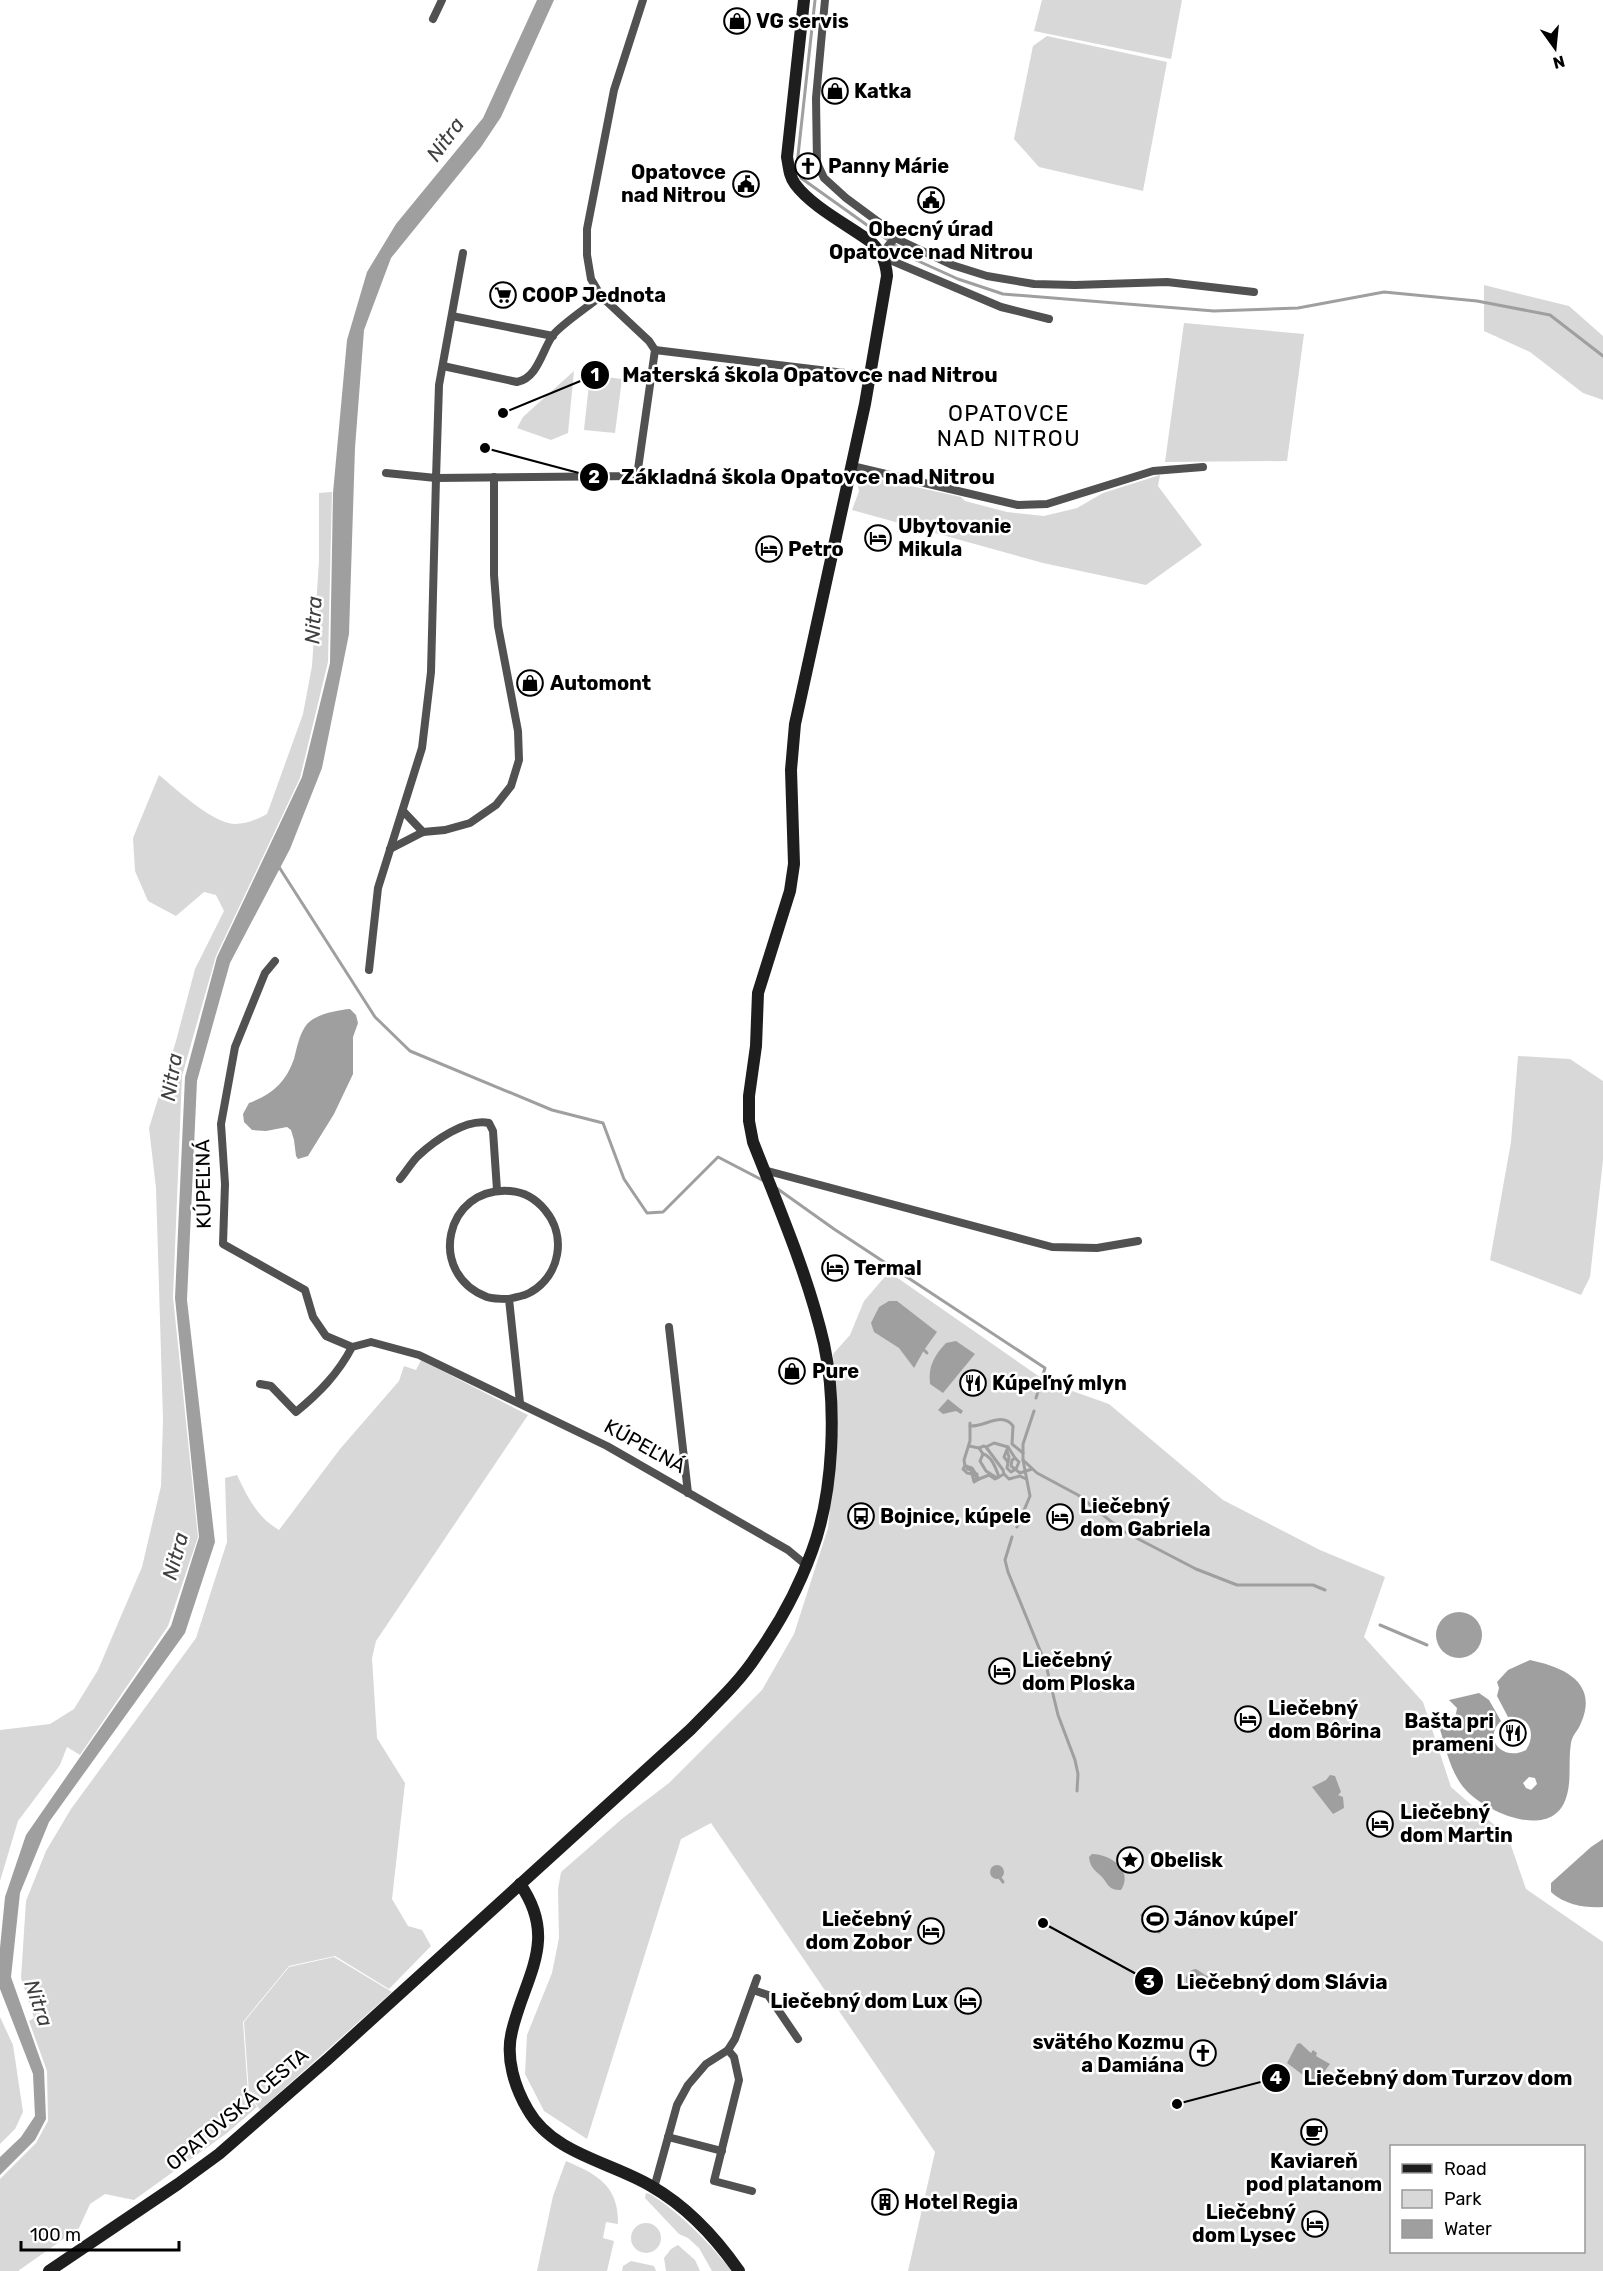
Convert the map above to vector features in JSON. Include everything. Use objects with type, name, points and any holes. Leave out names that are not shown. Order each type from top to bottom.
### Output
[{"type":"street","points":[[433,19],[442,0]]},
{"type":"street","points":[[386,472],[436,478],[637,476],[655,350],[649,341],[601,297],[591,279],[586,255],[587,229],[614,90],[643,0]]},
{"type":"street","points":[[804,0],[787,157],[795,184],[810,199],[886,251],[1001,307],[1049,319]]},
{"type":"street","points":[[825,0],[816,98],[817,163],[824,178],[846,198],[888,229],[895,238],[952,265],[987,276],[1034,284],[1167,282],[1254,292]]},
{"type":"street","points":[[895,238],[886,251],[887,276],[870,376],[795,724],[791,770],[794,864],[790,891],[758,993],[756,1046],[749,1095],[749,1121],[753,1142],[764,1170],[1052,1247],[1097,1248],[1138,1241]]},
{"type":"street","points":[[369,970],[378,888],[422,748],[431,672],[439,385],[463,253]]},
{"type":"street","points":[[443,366],[517,382],[523,381],[528,378],[553,336],[601,297]]},
{"type":"street","points":[[452,316],[553,336]]},
{"type":"street","points":[[655,350],[870,376]]},
{"type":"street","points":[[852,466],[1018,505],[1047,504],[1153,471],[1203,466]]},
{"type":"street","points":[[390,849],[423,832],[445,831],[470,824],[496,805],[511,786],[519,760],[518,731],[498,626],[494,574],[494,477]]},
{"type":"street","points":[[403,811],[423,832]]},
{"type":"street","name":"KÚPEĽNÁ","points":[[275,961],[265,973],[235,1047],[221,1124],[225,1184],[224,1244],[305,1290],[314,1317],[326,1336],[352,1347],[371,1342],[419,1354],[607,1446],[788,1550],[806,1565]]},
{"type":"street","points":[[400,1179],[415,1158],[431,1144],[480,1121],[489,1123],[494,1131],[497,1190]]},
{"type":"street","name":"OPATOVSKÁ CESTA","points":[[49,2271],[219,2154],[690,1730],[757,1656],[784,1610],[813,1550],[831,1463],[830,1390],[824,1345],[807,1284],[764,1170]]},
{"type":"street","points":[[497,1190],[519,1192],[538,1202],[552,1218],[559,1239],[557,1260],[547,1280],[530,1293],[509,1299],[488,1298],[469,1287],[455,1271],[449,1251],[451,1230],[461,1211],[477,1197],[497,1190]]},
{"type":"street","points":[[509,1299],[520,1403]]},
{"type":"street","name":"KÚPEĽNÁ","points":[[669,1327],[688,1493]]},
{"type":"street","points":[[260,1383],[271,1386],[296,1412],[326,1385],[343,1365],[352,1347]]},
{"type":"street","points":[[520,1884],[532,1903],[539,1933],[535,1965],[511,2032],[510,2055],[513,2074],[529,2113],[567,2148],[610,2165],[654,2188],[688,2213],[710,2233],[739,2271]]},
{"type":"street","points":[[654,2188],[677,2105],[688,2085],[706,2064],[728,2050],[735,2039],[757,1978]]},
{"type":"street","points":[[753,1990],[768,1995],[798,2039]]},
{"type":"street","points":[[728,2050],[734,2057],[739,2080],[714,2181],[752,2191]]},
{"type":"street","points":[[668,2137],[722,2151]]},
{"type":"green space","points":[[1042,0],[1182,0],[1171,59],[1034,31]]},
{"type":"green space","points":[[1047,36],[1167,62],[1143,191],[1039,167],[1014,139],[1033,46]]},
{"type":"green space","points":[[1484,285],[1569,306],[1603,336],[1603,400],[1583,393],[1530,352],[1484,331]]},
{"type":"green space","points":[[1184,323],[1304,334],[1287,461],[1165,462]]},
{"type":"green space","points":[[574,371],[568,433],[551,440],[517,428],[523,417]]},
{"type":"green space","points":[[590,375],[622,379],[615,433],[584,430]]},
{"type":"green space","points":[[861,475],[961,497],[965,501],[1007,512],[1044,516],[1077,508],[1103,493],[1160,475],[1158,486],[1202,545],[1146,585],[1043,563],[852,510],[859,491]]},
{"type":"green space","points":[[332,492],[328,662],[300,778],[216,956],[182,1076],[173,1297],[198,1537],[168,1626],[80,1755],[67,1747],[60,1765],[18,1821],[0,1881],[0,1730],[50,1724],[74,1709],[98,1670],[142,1567],[161,1486],[163,1419],[156,1188],[149,1128],[195,969],[224,911],[216,895],[204,892],[176,916],[148,901],[135,871],[133,838],[159,775],[195,805],[226,822],[243,823],[267,814],[303,714],[312,666],[319,561],[319,493]]},
{"type":"green space","points":[[1518,1056],[1570,1059],[1603,1081],[1603,1160],[1590,1277],[1581,1295],[1490,1260],[1511,1142]]},
{"type":"green space","points":[[889,1272],[1047,1382],[1109,1404],[1223,1500],[1320,1550],[1385,1577],[1364,1637],[1423,1702],[1451,1787],[1508,1837],[1526,1889],[1603,1942],[1603,2271],[908,2271],[935,2152],[711,1823],[681,1839],[587,2139],[544,2111],[525,2074],[527,2035],[552,1973],[559,1938],[558,1889],[561,1872],[623,1818],[669,1783],[762,1690],[794,1634],[828,1528],[838,1427],[833,1354],[850,1335],[864,1301]]},
{"type":"green space","points":[[421,1360],[528,1415],[376,1641],[372,1658],[377,1738],[405,1783],[392,1899],[408,1926],[422,1930],[431,1946],[389,1989],[335,1956],[289,1966],[243,2022],[248,2094],[257,2107],[227,2133],[134,2200],[105,2194],[90,2204],[79,2228],[18,2271],[0,2271],[0,2179],[36,2143],[48,2121],[47,2071],[29,2021],[34,2018],[21,1978],[26,1901],[46,1851],[71,1809],[196,1638],[227,1542],[225,1478],[237,1475],[259,1513],[279,1530],[340,1449],[399,1381],[404,1366],[416,1370]]},
{"type":"green space","points":[[334,1957],[392,1992],[260,2110],[249,2093],[244,2022],[289,1967]]},
{"type":"green space","points":[[0,2017],[13,2045],[23,2112],[15,2129],[0,2144]]},
{"type":"green space","points":[[566,2161],[587,2171],[604,2183],[615,2200],[618,2224],[606,2222],[603,2238],[614,2241],[607,2271],[537,2271],[553,2196]]},
{"type":"green space","points":[[646,2193],[662,2202],[684,2220],[732,2271],[712,2271],[699,2248],[688,2238],[679,2234],[645,2198]]},
{"type":"green space","points":[[646,2223],[657,2227],[661,2238],[657,2249],[646,2253],[635,2249],[631,2238],[635,2227]]},
{"type":"green space","points":[[678,2245],[695,2260],[700,2271],[666,2271],[664,2258],[671,2249]]},
{"type":"green space","points":[[631,2261],[654,2266],[656,2271],[622,2271],[623,2266]]},
{"type":"water","points":[[537,0],[554,0],[501,117],[481,147],[391,258],[364,330],[355,448],[349,634],[322,768],[290,849],[230,963],[197,1081],[187,1300],[215,1542],[185,1633],[49,1822],[20,1893],[11,1977],[44,2070],[46,2119],[35,2140],[0,2175],[0,2157],[21,2137],[35,2116],[33,2074],[0,1989],[0,1948],[5,1897],[26,1835],[171,1626],[199,1537],[175,1298],[185,1077],[217,957],[302,777],[330,663],[333,493],[347,340],[367,272],[396,224],[483,118]]},
{"type":"water","points":[[350,1009],[356,1015],[358,1023],[353,1037],[353,1074],[334,1114],[308,1156],[298,1159],[291,1130],[287,1127],[266,1131],[252,1130],[244,1122],[243,1114],[249,1103],[271,1092],[287,1074],[307,1024],[321,1015]]},
{"type":"water","points":[[889,1301],[897,1301],[937,1332],[914,1368],[899,1348],[874,1332],[871,1323],[879,1307]]},
{"type":"water","points":[[956,1341],[975,1354],[943,1393],[930,1384],[931,1367],[935,1357],[946,1343]]},
{"type":"water","points":[[948,1399],[963,1411],[961,1414],[956,1411],[943,1414],[938,1410]]},
{"type":"water","points":[[1459,1612],[1468,1613],[1476,1618],[1481,1626],[1481,1644],[1476,1652],[1468,1657],[1459,1658],[1450,1657],[1442,1652],[1437,1644],[1436,1635],[1437,1626],[1442,1618],[1450,1613]]},
{"type":"water","points":[[1530,1660],[1554,1667],[1575,1679],[1585,1697],[1585,1709],[1581,1723],[1571,1743],[1569,1785],[1566,1798],[1558,1811],[1547,1818],[1533,1821],[1502,1814],[1475,1798],[1465,1789],[1449,1759],[1439,1726],[1441,1719],[1452,1718],[1456,1714],[1457,1708],[1449,1700],[1479,1693],[1489,1700],[1501,1721],[1494,1735],[1494,1741],[1498,1747],[1510,1753],[1526,1750],[1531,1738],[1529,1726],[1521,1719],[1508,1717],[1497,1696],[1499,1688],[1497,1682],[1508,1670]],"holes":[[[1529,1777],[1535,1778],[1537,1784],[1531,1790],[1526,1788],[1523,1783]]]},
{"type":"water","points":[[1330,1775],[1335,1776],[1341,1792],[1338,1795],[1343,1797],[1344,1808],[1333,1814],[1312,1787],[1326,1780]]},
{"type":"water","points":[[1603,1839],[1603,1907],[1576,1905],[1562,1900],[1551,1892],[1551,1883]]},
{"type":"water","points":[[1092,1854],[1113,1860],[1123,1870],[1125,1876],[1121,1890],[1111,1888],[1093,1868],[1089,1857]]},
{"type":"water","points":[[997,1865],[1002,1867],[1004,1872],[1002,1877],[997,1879],[992,1877],[990,1872],[992,1867]]},
{"type":"water","name":"Jánov kúpeľ","points":[[1151,1905],[1169,1923],[1159,1934],[1140,1915]]},
{"type":"water","points":[[1196,1969],[1210,1978],[1209,1985],[1190,1987],[1186,1983],[1188,1974]]},
{"type":"water","points":[[1300,2043],[1311,2053],[1313,2050],[1317,2053],[1316,2056],[1330,2064],[1315,2084],[1287,2063],[1297,2044]]},
{"type":"waterway","points":[[815,0],[797,165],[801,178],[916,260],[958,279],[1003,294],[1214,311],[1298,308],[1384,292],[1477,301],[1550,315],[1603,356]]},
{"type":"waterway","points":[[279,867],[375,1017],[410,1051],[552,1110],[603,1123],[624,1179],[647,1213],[663,1212],[718,1157],[764,1181]]},
{"type":"waterway","points":[[775,1187],[834,1229],[1045,1368],[1036,1398]]},
{"type":"waterway","points":[[924,1350],[927,1353]]},
{"type":"waterway","points":[[1017,1527],[1030,1496],[1023,1460],[1023,1444],[1034,1411]]},
{"type":"waterway","points":[[970,1426],[999,1420],[1009,1422],[1013,1426],[1012,1444],[1023,1453]]},
{"type":"waterway","points":[[970,1423],[970,1441],[964,1460],[965,1466],[972,1468],[979,1479],[989,1475],[995,1479],[1004,1474],[1009,1479],[1020,1476],[1026,1479]]},
{"type":"waterway","points":[[986,1447],[994,1443],[1008,1447],[1004,1457],[1008,1462]]},
{"type":"waterway","points":[[969,1446],[986,1447],[1004,1474]]},
{"type":"waterway","points":[[1008,1447],[1015,1458],[1011,1466],[1020,1473],[1032,1469]]},
{"type":"waterway","points":[[979,1448],[983,1454],[980,1461],[986,1471],[997,1478]]},
{"type":"waterway","points":[[1007,1451],[1009,1457],[1007,1468],[1011,1472],[1016,1469],[1019,1462],[1015,1458]]},
{"type":"waterway","points":[[983,1454],[991,1460],[999,1477]]},
{"type":"waterway","points":[[1023,1460],[1037,1473],[1078,1495],[1123,1531],[1196,1569],[1237,1585],[1313,1585],[1325,1590]]},
{"type":"waterway","points":[[965,1466],[963,1469],[973,1474]]},
{"type":"waterway","points":[[967,1466],[967,1469],[973,1470],[977,1477]]},
{"type":"waterway","points":[[971,1470],[974,1482],[979,1479],[976,1479],[977,1474]]},
{"type":"waterway","points":[[1012,1537],[1005,1560],[1008,1572],[1046,1665],[1058,1715],[1075,1760],[1078,1774],[1077,1791]]},
{"type":"waterway","points":[[1380,1625],[1427,1645]]},
{"type":"waterway","points":[[1000,1878],[1003,1882]]},
{"type":"place","name":"VG servis","points":[[737,21]]},
{"type":"place","name":"Katka","points":[[835,91]]},
{"type":"place","name":"Panny Márie","points":[[808,166]]},
{"type":"place","name":"Opatovce nad Nitrou","points":[[746,184]]},
{"type":"place","name":"Obecný úrad Opatovce nad Nitrou","points":[[931,200]]},
{"type":"place","name":"COOP Jednota","points":[[503,295]]},
{"type":"place","name":"Materská škola Opatovce nad Nitrou","points":[[503,413]]},
{"type":"place","name":"Základná škola Opatovce nad Nitrou","points":[[485,448]]},
{"type":"place","name":"Ubytovanie Mikula","points":[[878,538]]},
{"type":"place","name":"Petro","points":[[769,549]]},
{"type":"place","name":"Automont","points":[[530,683]]},
{"type":"place","name":"Termal","points":[[835,1268]]},
{"type":"place","name":"Pure","points":[[792,1371]]},
{"type":"place","name":"Kúpeľný mlyn","points":[[973,1383]]},
{"type":"place","name":"Bojnice, kúpele","points":[[861,1516]]},
{"type":"place","name":"Liečebný dom Gabriela","points":[[1060,1517]]},
{"type":"place","name":"Liečebný dom Ploska","points":[[1002,1671]]},
{"type":"place","name":"Liečebný dom Bôrina","points":[[1248,1719]]},
{"type":"place","name":"Bašta pri prameni","points":[[1513,1733]]},
{"type":"place","name":"Liečebný dom Martin","points":[[1380,1824]]},
{"type":"place","name":"Obelisk","points":[[1130,1860]]},
{"type":"place","name":"Jánov kúpeľ","points":[[1155,1919]]},
{"type":"place","name":"Liečebný dom Slávia","points":[[1043,1923]]},
{"type":"place","name":"Liečebný dom Zobor","points":[[931,1931]]},
{"type":"place","name":"Liečebný dom Lux","points":[[968,2001]]},
{"type":"place","name":"svätého Kozmu a Damiána","points":[[1203,2053]]},
{"type":"place","name":"Liečebný dom Turzov dom","points":[[1177,2104]]},
{"type":"place","name":"Kaviareň pod platanom","points":[[1314,2132]]},
{"type":"place","name":"Hotel Regia","points":[[885,2202]]},
{"type":"place","name":"Liečebný dom Lysec","points":[[1315,2224]]},
{"type":"district","name":"OPATOVCE NAD NITROU","points":[[1009,426]]},
{"type":"water label","name":"Nitra","points":[[445,139]]},
{"type":"water label","name":"Nitra","points":[[313,620]]},
{"type":"water label","name":"Nitra","points":[[171,1077]]},
{"type":"water label","name":"Nitra","points":[[175,1556]]},
{"type":"water label","name":"Nitra","points":[[39,2003]]}]
